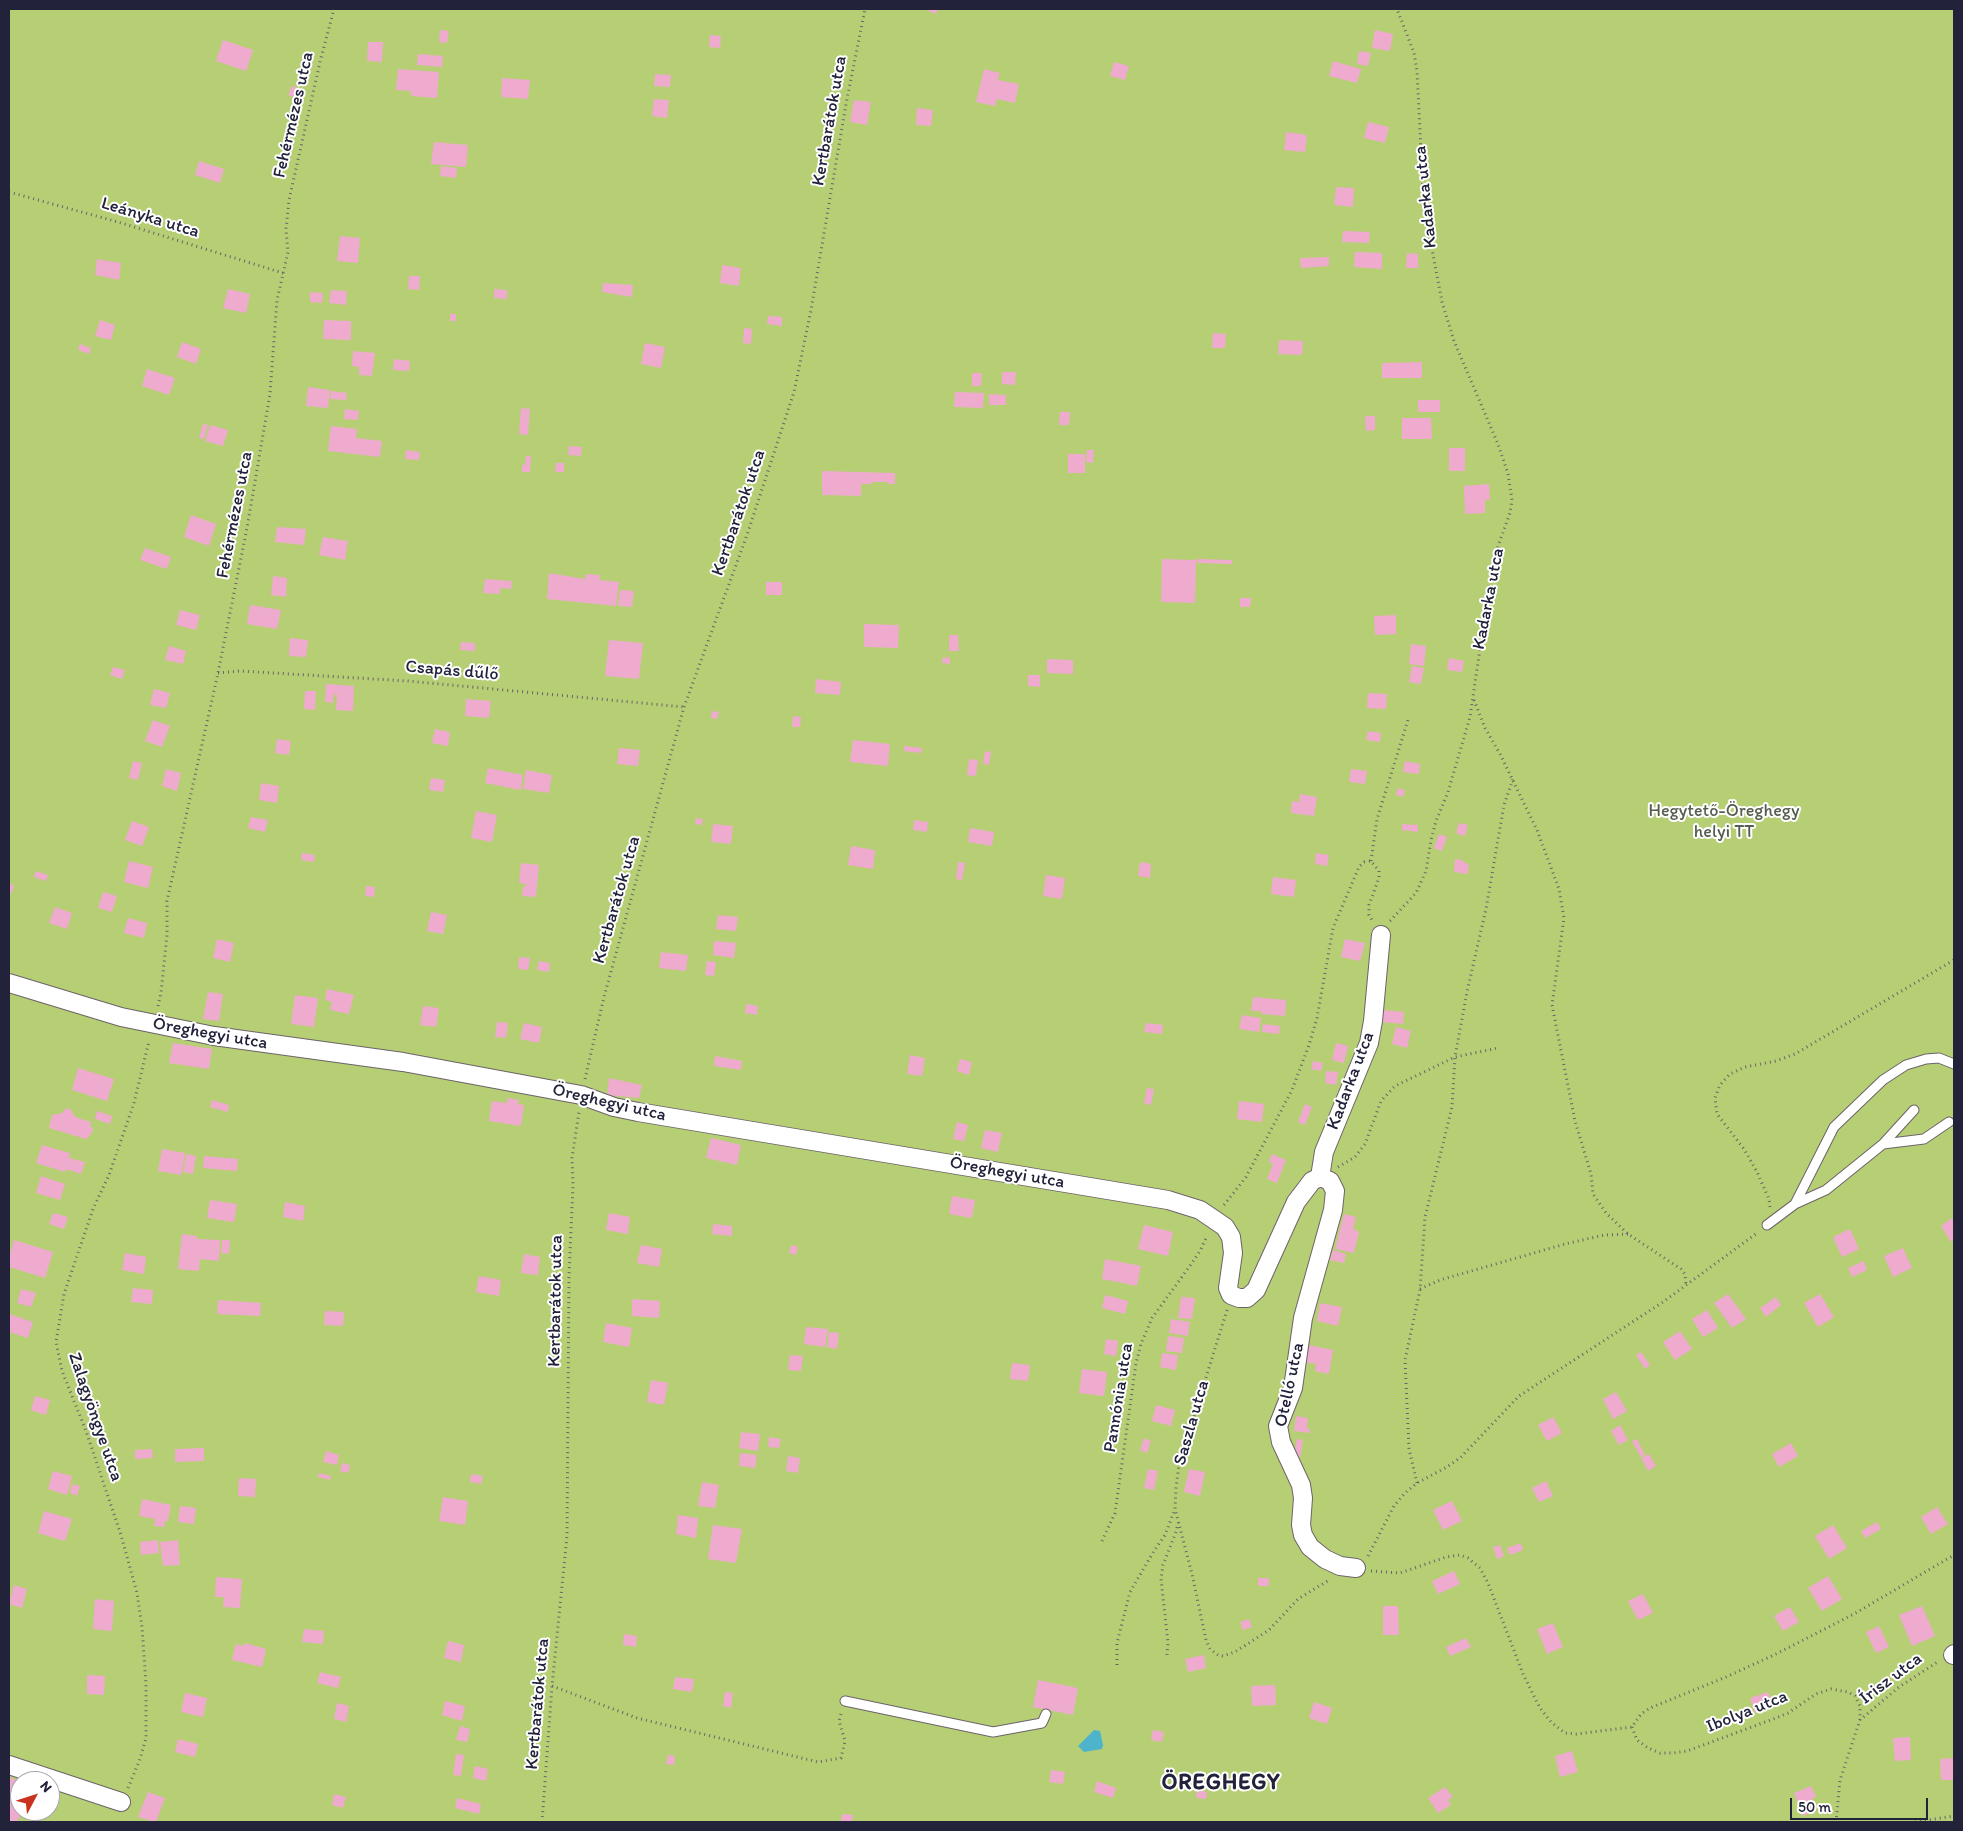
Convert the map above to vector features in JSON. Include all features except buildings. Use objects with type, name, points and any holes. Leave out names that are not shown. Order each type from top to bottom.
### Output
[{"type":"street","name":"Kadarka utca","points":[[1320,1177],[1324,1152],[1369,1043],[1373,1021],[1381,935]]},
{"type":"street","name":"Öreghegyi utca","points":[[9,983],[78,1005],[150,1024],[221,1037],[403,1062],[581,1095],[614,1107],[638,1112],[1168,1200],[1200,1210],[1210,1216]]},
{"type":"street","points":[[1210,1216],[1225,1227],[1230,1238],[1233,1253],[1228,1288],[1231,1295],[1247,1298],[1256,1290],[1296,1202],[1312,1181],[1320,1177]]},
{"type":"street","name":"Otelló utca","points":[[1320,1177],[1330,1181],[1335,1191],[1333,1210],[1303,1318],[1293,1388],[1278,1426],[1281,1442],[1301,1485],[1303,1498],[1300,1524],[1303,1535],[1310,1547],[1325,1559],[1340,1566],[1356,1568]]},
{"type":"street","points":[[9,1765],[121,1802]]},
{"type":"lane","points":[[1795,1204],[1834,1127],[1883,1080],[1906,1065],[1926,1059],[1939,1058],[1954,1064]]},
{"type":"lane","points":[[1767,1225],[1795,1204],[1826,1190],[1883,1144],[1914,1110]]},
{"type":"lane","points":[[1883,1144],[1924,1139],[1949,1122]]},
{"type":"lane","points":[[845,1701],[993,1732],[1042,1723],[1046,1714]]},
{"type":"path","name":"Fehérmézes utca","points":[[150,1024],[159,1004],[161,993],[167,901],[218,673],[247,528],[270,394],[276,300],[288,252],[286,229],[289,200],[334,9]]},
{"type":"path","name":"Kertbarátok utca","points":[[542,1822],[552,1686],[567,1536],[569,1422],[567,1348],[573,1185],[572,1158],[581,1095],[604,997],[684,707],[747,535],[794,392],[811,310],[864,9]]},
{"type":"path","name":"Kadarka utca","points":[[1381,935],[1388,924],[1416,893],[1426,871],[1436,821],[1448,792],[1464,739],[1473,699],[1493,560],[1510,513],[1510,487],[1498,444],[1454,341],[1442,302],[1423,192],[1417,71],[1414,53],[1397,9]]},
{"type":"path","name":"Leányka utca","points":[[9,192],[118,222],[283,273]]},
{"type":"path","name":"Csapás dűlő","points":[[218,673],[240,671],[408,681],[684,707]]},
{"type":"path","points":[[1473,699],[1485,728],[1538,830],[1559,889],[1564,918],[1552,1005],[1575,1121],[1591,1174],[1593,1194],[1606,1213],[1628,1234],[1681,1269],[1686,1286]]},
{"type":"path","points":[[1370,861],[1377,818],[1408,720]]},
{"type":"path","points":[[1417,1483],[1409,1449],[1405,1360],[1420,1290],[1425,1218],[1452,1107],[1455,1057],[1467,992],[1486,909],[1504,805],[1513,779]]},
{"type":"path","points":[[1210,1216],[1228,1201],[1246,1177],[1292,1090],[1317,1018],[1333,928],[1359,867],[1364,862],[1370,861],[1376,866],[1379,878],[1369,905],[1369,915],[1381,935]]},
{"type":"path","points":[[1356,1568],[1370,1553],[1380,1528],[1394,1506],[1417,1483],[1460,1458],[1519,1396],[1686,1286],[1767,1225],[1771,1214],[1769,1199],[1757,1172],[1744,1149],[1717,1114],[1715,1098],[1720,1085],[1730,1074],[1745,1066],[1776,1061],[1794,1054],[1954,960]]},
{"type":"path","name":"Zalagyöngye utca","points":[[121,1802],[140,1758],[146,1738],[146,1684],[142,1627],[137,1593],[121,1535],[86,1431],[62,1371],[56,1342],[64,1294],[78,1250],[93,1209],[109,1175],[134,1104],[151,1035],[150,1024]]},
{"type":"path","points":[[1320,1177],[1355,1157],[1364,1144],[1381,1101],[1395,1086],[1455,1057],[1498,1048]]},
{"type":"path","name":"Pannónia utca","points":[[1102,1541],[1114,1513],[1136,1363],[1141,1344],[1152,1318],[1200,1251],[1210,1226],[1210,1216]]},
{"type":"path","points":[[1420,1290],[1440,1280],[1565,1244],[1604,1235],[1628,1234]]},
{"type":"path","name":"Saszla utca","points":[[1231,1295],[1179,1464],[1175,1509],[1206,1640],[1210,1649],[1223,1656],[1235,1652],[1269,1630],[1305,1594],[1356,1568]]},
{"type":"path","points":[[1117,1665],[1117,1643],[1130,1592],[1165,1535],[1175,1509]]},
{"type":"path","points":[[1167,1655],[1168,1643],[1161,1579],[1163,1565],[1176,1532],[1178,1520]]},
{"type":"path","points":[[1356,1568],[1400,1573],[1446,1557],[1460,1556],[1468,1558],[1480,1568],[1488,1583],[1523,1674],[1540,1708],[1551,1722],[1565,1733],[1576,1734],[1632,1727],[1641,1714],[1650,1708],[1776,1654],[1862,1609],[1954,1554]]},
{"type":"path","name":"Írisz utca","points":[[1836,1822],[1840,1780],[1860,1720],[1899,1687],[1933,1664],[1954,1655]]},
{"type":"path","points":[[552,1686],[637,1718],[818,1762],[841,1758],[845,1741],[839,1721],[845,1701]]},
{"type":"path","name":"Ibolya utca","points":[[1632,1727],[1637,1740],[1648,1748],[1660,1753],[1673,1754],[1687,1751],[1788,1713],[1816,1694],[1831,1688],[1848,1692],[1855,1696],[1860,1706],[1860,1720]]},
{"type":"path","points":[[1915,1822],[1954,1816]]},
{"type":"green space","name":"Hegytető-Öreghegy helyi TT","points":[[9,9],[1954,9],[1954,1822],[9,1822]]},
{"type":"water","points":[[1094,1730],[1100,1731],[1102,1749],[1084,1752],[1078,1746]]},
{"type":"district","name":"ÖREGHEGY","points":[[1221,1783]]}]
